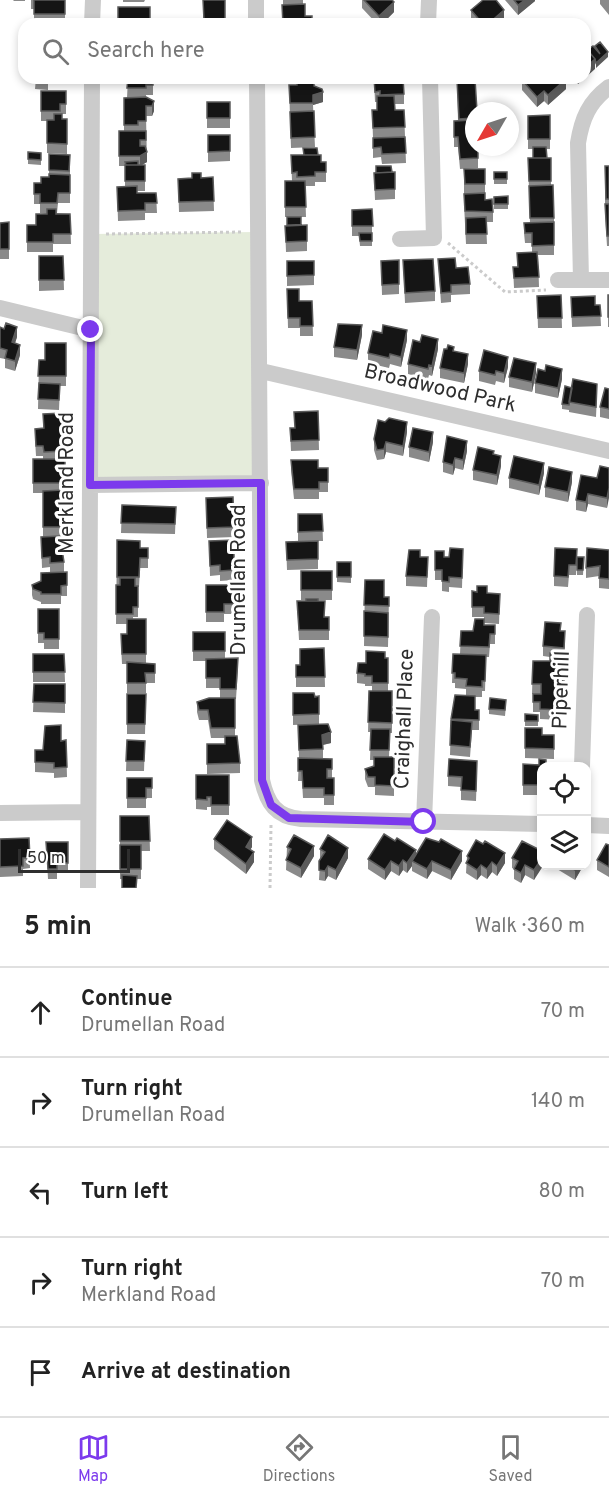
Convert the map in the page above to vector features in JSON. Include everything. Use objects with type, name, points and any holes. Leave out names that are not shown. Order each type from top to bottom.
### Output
[{"type":"street","points":[[92,18],[93,0]]},
{"type":"street","points":[[256,0],[256,18]]},
{"type":"street","points":[[427,0],[428,18]]},
{"type":"street","name":"Merkland Road","points":[[88,888],[92,84]]},
{"type":"street","name":"Drumellan Road","points":[[257,84],[261,371],[262,780],[266,798],[278,812]]},
{"type":"street","points":[[400,239],[439,238],[430,84]]},
{"type":"street","points":[[580,279],[578,143],[582,122],[589,105],[609,87]]},
{"type":"street","points":[[558,280],[608,280]]},
{"type":"street","points":[[0,308],[91,330]]},
{"type":"street","name":"Broadwood Park","points":[[261,371],[609,451]]},
{"type":"street","points":[[90,485],[261,483]]},
{"type":"street","name":"Piperhill","points":[[582,762],[587,615]]},
{"type":"street","name":"Craighall Place","points":[[424,822],[432,617]]},
{"type":"street","points":[[0,813],[88,812]]},
{"type":"street","points":[[278,812],[289,818],[301,819],[537,824]]},
{"type":"street","points":[[591,825],[609,826]]},
{"type":"path","points":[[91,234],[260,231]]},
{"type":"path","points":[[439,238],[505,292],[551,290],[558,280]]},
{"type":"path","points":[[270,888],[271,824],[278,812]]},
{"type":"green space","points":[[260,232],[261,483],[90,485],[91,234]]},
{"type":"building","points":[[34,0],[65,0],[65,14],[34,14]]},
{"type":"building","points":[[203,0],[225,0],[225,18],[204,18]]},
{"type":"building","points":[[364,0],[392,0],[394,2],[379,16]]},
{"type":"building","points":[[483,0],[496,0],[504,10],[495,18],[478,18],[471,10]]},
{"type":"building","points":[[514,0],[525,0],[518,5]]},
{"type":"building","points":[[305,4],[305,16],[312,16],[312,18],[283,18],[282,5]]},
{"type":"building","points":[[118,7],[150,7],[150,18],[118,18]]},
{"type":"building","points":[[600,42],[608,52],[596,63],[591,54],[591,47],[593,46],[600,54],[595,46]]},
{"type":"building","points":[[127,84],[153,84],[146,85],[146,88],[127,88]]},
{"type":"building","points":[[314,84],[323,92],[313,95],[313,103],[290,103],[289,85]]},
{"type":"building","points":[[374,84],[403,84],[404,94],[380,95],[380,91],[375,92]]},
{"type":"building","points":[[457,84],[475,84],[476,102],[465,102],[465,119],[459,119]]},
{"type":"building","points":[[526,84],[560,84],[548,95],[544,91],[537,97]]},
{"type":"building","points":[[41,91],[66,91],[66,104],[60,104],[60,111],[41,111]]},
{"type":"building","points":[[377,96],[394,96],[395,110],[404,110],[405,127],[373,128],[372,110],[377,110]]},
{"type":"building","points":[[146,97],[154,101],[152,106],[146,106],[146,121],[138,121],[138,125],[124,125],[124,98]]},
{"type":"building","points":[[207,102],[230,102],[230,118],[207,118]]},
{"type":"building","points":[[314,111],[315,137],[291,138],[290,112]]},
{"type":"building","points":[[54,114],[62,114],[62,119],[67,119],[67,144],[47,143],[47,120],[54,120]]},
{"type":"building","points":[[550,115],[550,139],[528,139],[528,116]]},
{"type":"building","points":[[465,120],[465,156],[478,156],[478,158],[460,159],[458,137],[454,137],[454,121]]},
{"type":"building","points":[[119,131],[146,131],[146,140],[140,140],[140,146],[145,146],[147,152],[140,156],[119,156]]},
{"type":"building","points":[[208,135],[230,135],[230,151],[208,152]]},
{"type":"building","points":[[405,137],[406,153],[382,154],[381,147],[373,148],[373,138]]},
{"type":"building","points":[[533,147],[546,147],[547,158],[533,158]]},
{"type":"building","points":[[303,148],[317,148],[318,155],[304,155]]},
{"type":"building","points":[[28,152],[41,153],[41,160],[28,159]]},
{"type":"building","points":[[49,154],[70,155],[69,171],[49,170]]},
{"type":"building","points":[[291,155],[321,155],[321,162],[326,162],[326,172],[315,172],[315,176],[297,177],[297,172],[292,173]]},
{"type":"building","points":[[528,158],[551,158],[551,181],[529,181]]},
{"type":"building","points":[[138,161],[138,165],[126,165],[125,162]]},
{"type":"building","points":[[125,165],[145,165],[145,181],[125,181]]},
{"type":"building","points":[[376,166],[391,166],[392,172],[376,173]]},
{"type":"building","points":[[605,166],[609,166],[609,199],[606,199]]},
{"type":"building","points":[[464,169],[485,169],[485,184],[465,184]]},
{"type":"building","points":[[395,172],[395,189],[375,190],[374,173]]},
{"type":"building","points":[[494,172],[507,172],[507,179],[494,179]]},
{"type":"building","points":[[192,173],[201,173],[201,178],[213,177],[214,201],[179,202],[178,179],[192,178]]},
{"type":"building","points":[[49,174],[70,175],[70,193],[58,193],[57,203],[40,203],[40,194],[34,194],[34,183],[41,183],[41,177],[49,177]]},
{"type":"building","points":[[285,181],[305,181],[306,207],[285,207]]},
{"type":"building","points":[[553,185],[554,218],[530,218],[529,186]]},
{"type":"building","points":[[137,186],[137,193],[156,193],[157,203],[145,203],[145,210],[118,211],[117,187]]},
{"type":"building","points":[[485,193],[485,200],[492,199],[493,212],[465,211],[464,194]]},
{"type":"building","points":[[508,196],[508,204],[494,204],[494,197]]},
{"type":"building","points":[[605,204],[609,204],[609,236],[607,236]]},
{"type":"building","points":[[47,209],[56,209],[56,214],[70,214],[71,234],[53,234],[53,242],[27,242],[27,225],[36,225],[36,214],[47,214]]},
{"type":"building","points":[[372,209],[373,226],[352,226],[352,210]]},
{"type":"building","points":[[287,217],[301,217],[301,225],[287,225]]},
{"type":"building","points":[[486,217],[487,234],[466,234],[466,218]]},
{"type":"building","points":[[9,222],[9,249],[0,249],[0,223]]},
{"type":"building","points":[[554,222],[554,245],[532,246],[532,233],[525,233],[524,223]]},
{"type":"building","points":[[307,225],[307,241],[286,242],[285,226]]},
{"type":"building","points":[[359,233],[372,233],[372,241],[360,241]]},
{"type":"building","points":[[537,252],[539,277],[514,278],[513,267],[518,267],[517,253]]},
{"type":"building","points":[[39,256],[63,256],[64,280],[39,280]]},
{"type":"building","points":[[455,258],[456,268],[468,267],[470,284],[451,285],[451,292],[441,293],[438,259]]},
{"type":"building","points":[[433,259],[435,291],[405,293],[403,260]]},
{"type":"building","points":[[399,260],[399,284],[382,285],[381,261]]},
{"type":"building","points":[[287,261],[314,261],[314,275],[287,276]]},
{"type":"building","points":[[287,289],[299,289],[299,301],[312,301],[313,326],[300,326],[300,318],[288,318]]},
{"type":"building","points":[[561,295],[562,318],[538,318],[537,296]]},
{"type":"building","points":[[595,296],[595,305],[600,305],[601,316],[572,317],[571,297]]},
{"type":"building","points":[[6,323],[17,327],[12,342],[20,345],[15,361],[5,358],[7,350],[0,348],[0,327],[4,329]]},
{"type":"building","points":[[338,324],[362,325],[357,350],[334,347]]},
{"type":"building","points":[[383,325],[407,330],[401,357],[390,354],[389,358],[368,353],[373,331],[382,333]]},
{"type":"building","points":[[422,335],[438,339],[432,366],[429,365],[428,369],[408,364],[413,340],[420,342]]},
{"type":"building","points":[[45,343],[66,343],[66,376],[38,376],[39,360],[45,360]]},
{"type":"building","points":[[448,345],[454,347],[453,351],[468,354],[464,373],[440,368],[444,349],[447,349]]},
{"type":"building","points":[[484,350],[508,357],[504,373],[496,371],[495,375],[479,371]]},
{"type":"building","points":[[514,358],[536,363],[532,382],[509,377]]},
{"type":"building","points":[[546,365],[562,369],[558,388],[535,383],[538,369],[545,371]]},
{"type":"building","points":[[573,379],[597,384],[596,407],[569,402]]},
{"type":"building","points":[[39,383],[60,384],[59,400],[38,399]]},
{"type":"building","points":[[565,386],[572,388],[569,405],[562,404]]},
{"type":"building","points":[[605,388],[609,389],[609,409],[600,407]]},
{"type":"building","points":[[318,411],[319,440],[291,441],[290,428],[295,428],[294,412]]},
{"type":"building","points":[[63,413],[66,451],[44,452],[43,446],[36,446],[35,429],[44,428],[43,414]]},
{"type":"building","points":[[389,418],[407,422],[403,446],[386,442],[384,449],[377,450],[374,439],[378,420],[385,422]]},
{"type":"building","points":[[413,428],[433,432],[429,452],[409,447]]},
{"type":"building","points":[[447,436],[467,441],[463,460],[455,458],[453,465],[443,462]]},
{"type":"building","points":[[478,447],[494,451],[493,454],[501,456],[497,475],[473,470]]},
{"type":"building","points":[[514,456],[544,463],[539,485],[509,478]]},
{"type":"building","points":[[33,459],[65,459],[65,483],[33,483]]},
{"type":"building","points":[[291,460],[318,460],[318,468],[328,468],[328,482],[319,482],[319,489],[294,489]]},
{"type":"building","points":[[600,466],[609,468],[607,498],[588,494],[586,502],[576,500],[581,475],[597,478]]},
{"type":"building","points":[[549,467],[572,472],[568,492],[545,487]]},
{"type":"building","points":[[63,490],[63,527],[43,527],[43,491]]},
{"type":"building","points":[[233,497],[234,527],[207,528],[206,498]]},
{"type":"building","points":[[122,505],[176,507],[175,524],[121,523]]},
{"type":"building","points":[[298,514],[322,514],[323,531],[298,532]]},
{"type":"building","points":[[60,536],[64,562],[50,563],[50,557],[42,558],[41,537]]},
{"type":"building","points":[[117,540],[140,541],[140,548],[148,548],[148,558],[140,558],[139,577],[117,577]]},
{"type":"building","points":[[234,540],[234,570],[220,571],[220,565],[210,566],[209,541]]},
{"type":"building","points":[[318,541],[318,559],[287,560],[286,542]]},
{"type":"building","points":[[450,548],[463,549],[462,578],[449,577],[449,582],[442,581],[442,570],[435,570],[435,551],[444,551],[444,557],[449,557]]},
{"type":"building","points":[[555,548],[577,549],[576,565],[569,565],[568,577],[554,576]]},
{"type":"building","points":[[587,548],[609,550],[609,579],[599,578],[600,566],[586,568]]},
{"type":"building","points":[[409,550],[420,550],[420,557],[428,557],[427,577],[406,576]]},
{"type":"building","points":[[577,557],[584,557],[583,570],[577,570]]},
{"type":"building","points":[[337,562],[351,562],[351,577],[337,577]]},
{"type":"building","points":[[301,571],[332,571],[332,590],[301,590]]},
{"type":"building","points":[[67,572],[67,585],[61,586],[61,594],[41,594],[33,589],[32,585],[41,581],[41,573]]},
{"type":"building","points":[[120,578],[135,578],[135,586],[138,586],[138,607],[133,607],[133,614],[116,614],[116,585],[120,585]]},
{"type":"building","points":[[365,580],[384,580],[384,597],[389,597],[389,606],[364,605]]},
{"type":"building","points":[[206,585],[237,585],[237,604],[224,604],[224,612],[206,612]]},
{"type":"building","points":[[477,586],[487,586],[487,593],[500,594],[499,614],[484,613],[484,607],[472,607],[472,591],[477,592]]},
{"type":"building","points":[[306,599],[318,599],[318,601],[306,601]]},
{"type":"building","points":[[297,601],[325,601],[324,617],[329,617],[329,630],[299,630]]},
{"type":"building","points":[[38,609],[59,609],[59,639],[44,639],[44,633],[38,633]]},
{"type":"building","points":[[364,611],[388,613],[388,637],[364,636]]},
{"type":"building","points":[[127,619],[146,619],[146,654],[122,654],[121,634],[127,634]]},
{"type":"building","points":[[475,619],[484,619],[484,625],[495,625],[495,634],[490,634],[489,647],[460,646],[461,631],[473,631]]},
{"type":"building","points":[[545,622],[561,623],[560,631],[565,631],[564,648],[543,646]]},
{"type":"building","points":[[193,632],[225,632],[225,651],[193,651]]},
{"type":"building","points":[[324,648],[325,677],[296,677],[296,665],[300,665],[300,649]]},
{"type":"building","points":[[366,651],[385,652],[385,658],[388,658],[388,683],[372,683],[372,676],[357,673],[358,663],[366,663]]},
{"type":"building","points":[[550,653],[565,653],[564,685],[556,684],[562,686],[561,710],[540,709],[540,702],[533,702],[533,694],[541,694],[541,684],[532,684],[533,661],[550,661]]},
{"type":"building","points":[[33,654],[64,654],[65,672],[33,672]]},
{"type":"building","points":[[453,654],[486,655],[485,681],[482,681],[482,687],[466,686],[467,679],[455,678],[455,673],[452,673]]},
{"type":"building","points":[[238,658],[236,689],[220,689],[220,678],[206,678],[206,659]]},
{"type":"building","points":[[127,662],[155,664],[155,673],[145,673],[146,683],[127,683]]},
{"type":"building","points":[[34,684],[65,684],[65,703],[33,702]]},
{"type":"building","points":[[369,691],[392,691],[392,723],[368,722]]},
{"type":"building","points":[[293,693],[314,693],[315,697],[319,696],[319,714],[293,715]]},
{"type":"building","points":[[127,694],[146,694],[145,724],[127,724]]},
{"type":"building","points":[[455,695],[475,696],[475,710],[479,710],[479,720],[451,719]]},
{"type":"building","points":[[209,698],[235,698],[235,728],[211,728],[208,710],[199,710],[197,702]]},
{"type":"building","points":[[490,698],[506,700],[505,710],[489,709]]},
{"type":"building","points":[[525,714],[538,715],[538,721],[525,721]]},
{"type":"building","points":[[451,720],[472,722],[470,747],[450,745]]},
{"type":"building","points":[[328,724],[331,732],[322,735],[323,749],[299,750],[298,725]]},
{"type":"building","points":[[61,725],[61,741],[66,740],[67,767],[54,768],[54,763],[35,762],[35,750],[43,750],[45,726]]},
{"type":"building","points":[[525,728],[542,728],[542,735],[554,735],[554,749],[525,748]]},
{"type":"building","points":[[371,729],[390,729],[389,750],[370,750]]},
{"type":"building","points":[[225,736],[237,736],[240,763],[207,764],[207,744],[225,744]]},
{"type":"building","points":[[127,740],[145,741],[144,761],[126,761]]},
{"type":"building","points":[[374,757],[394,757],[394,786],[375,785],[375,777],[368,777],[365,769],[374,766]]},
{"type":"building","points":[[298,758],[332,759],[332,769],[327,769],[327,778],[334,778],[334,795],[324,795],[324,788],[303,788],[302,771],[298,771]]},
{"type":"building","points":[[449,759],[477,761],[476,791],[461,790],[462,777],[448,776]]},
{"type":"building","points":[[523,764],[537,765],[537,785],[523,785]]},
{"type":"building","points":[[196,775],[229,775],[229,805],[211,805],[211,797],[207,797],[207,800],[196,799]]},
{"type":"building","points":[[127,778],[152,778],[152,788],[146,788],[146,798],[127,798]]},
{"type":"building","points":[[120,816],[149,816],[150,841],[120,841]]},
{"type":"building","points":[[227,820],[252,837],[246,847],[254,852],[246,864],[214,839]]},
{"type":"building","points":[[384,834],[395,841],[397,838],[416,850],[407,863],[403,860],[399,866],[391,861],[385,870],[368,859]]},
{"type":"building","points":[[294,835],[314,846],[301,868],[286,860],[291,849],[287,847]]},
{"type":"building","points":[[328,835],[348,848],[336,870],[328,866],[325,871],[319,870],[319,861],[325,852],[320,849]]},
{"type":"building","points":[[29,838],[30,858],[23,858],[23,866],[0,867],[0,839]]},
{"type":"building","points":[[426,838],[439,842],[441,839],[462,851],[451,870],[432,861],[427,869],[412,861]]},
{"type":"building","points":[[476,840],[483,844],[485,841],[505,853],[497,866],[492,862],[487,869],[481,865],[477,870],[466,863],[469,858],[467,856]]},
{"type":"building","points":[[522,841],[537,848],[537,866],[534,870],[525,865],[521,873],[514,869],[518,861],[512,858]]},
{"type":"building","points":[[46,842],[68,842],[68,863],[57,863],[57,869],[48,869]]},
{"type":"building","points":[[606,844],[609,845],[609,867],[597,860]]},
{"type":"building","points":[[120,845],[141,845],[141,869],[120,869]]},
{"type":"building","points":[[122,875],[137,876],[136,888],[122,888]]},
{"type":"route","points":[[91,330],[90,485],[261,483],[262,780],[266,798],[278,812],[289,818],[424,822]]}]
